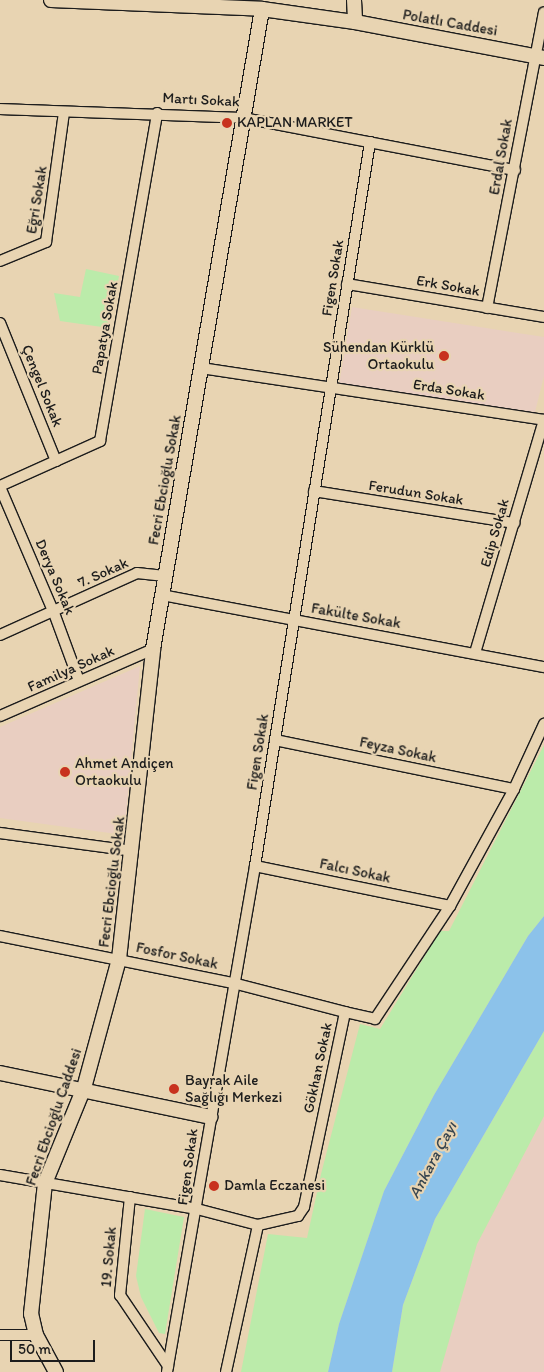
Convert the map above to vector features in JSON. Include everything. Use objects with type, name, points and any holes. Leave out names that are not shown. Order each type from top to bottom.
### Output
[{"type":"street","name":"Polatlı Caddesi","points":[[51,0],[261,4],[539,57]]},
{"type":"street","points":[[354,0],[355,22]]},
{"type":"street","name":"Fecri Ebcioğlu Sokak","points":[[119,959],[133,851],[154,649],[162,595],[244,118],[261,4]]},
{"type":"street","name":"Erdal Sokak","points":[[488,308],[539,57],[544,12]]},
{"type":"street","name":"Martı Sokak","points":[[0,109],[64,113],[157,113],[244,118],[515,170]]},
{"type":"street","name":"Eğri Sokak","points":[[0,261],[46,242],[64,113]]},
{"type":"street","name":"Papatya Sokak","points":[[0,486],[100,441],[157,113]]},
{"type":"street","name":"Figen Sokak","points":[[167,1369],[197,1209],[210,1117],[255,866],[370,142]]},
{"type":"street","name":"Erk Sokak","points":[[347,284],[544,317]]},
{"type":"street","name":"Çengel Sokak","points":[[0,323],[56,461]]},
{"type":"street","name":"Erda Sokak","points":[[201,368],[544,420]]},
{"type":"street","name":"Edip Sokak","points":[[475,653],[544,420]]},
{"type":"street","name":"Derya Sokak","points":[[0,486],[54,612],[79,681]]},
{"type":"street","name":"Ferudun Sokak","points":[[314,491],[514,524]]},
{"type":"street","name":"7. Sokak","points":[[0,635],[137,573],[165,576]]},
{"type":"street","name":"Fakülte Sokak","points":[[162,595],[544,667]]},
{"type":"street","name":"Familya Sokak","points":[[0,716],[154,649]]},
{"type":"street","name":"Gökhan Sokak","points":[[258,1225],[298,1216],[304,1207],[345,1012],[375,1019],[450,906],[514,789],[544,724]]},
{"type":"street","name":"Feyza Sokak","points":[[275,740],[514,789]]},
{"type":"street","points":[[0,833],[133,851]]},
{"type":"street","name":"Falcı Sokak","points":[[255,866],[450,906]]},
{"type":"street","name":"Fosfor Sokak","points":[[0,936],[233,983],[345,1012]]},
{"type":"street","name":"Fecri Ebcioğlu Caddesi","points":[[56,1372],[36,1335],[31,1314],[45,1183],[84,1088],[119,959]]},
{"type":"street","points":[[0,1072],[84,1088],[210,1117]]},
{"type":"street","points":[[0,1175],[197,1209],[258,1225],[251,1246],[226,1372]]},
{"type":"street","name":"19. Sokak","points":[[130,1197],[120,1295],[167,1369]]},
{"type":"street","points":[[0,1335],[36,1335]]},
{"type":"shaded area","name":"Sühendan Kürklü Ortaokulu","points":[[352,307],[544,337],[544,376],[535,412],[339,385]]},
{"type":"shaded area","name":"Ahmet Andiçen Ortaokulu","points":[[140,666],[124,835],[0,818],[0,727]]},
{"type":"shaded area","points":[[544,1116],[544,1372],[440,1372],[477,1244]]},
{"type":"green space","points":[[86,269],[119,276],[109,328],[60,321],[54,293],[80,297]]},
{"type":"green space","points":[[544,745],[544,916],[528,936],[434,1095],[384,1191],[339,1324],[328,1372],[241,1372],[268,1234],[307,1238],[321,1174],[360,1024],[380,1029],[440,931],[449,931]]},
{"type":"green space","points":[[544,1031],[544,1116],[477,1244],[440,1372],[392,1372],[403,1305],[435,1219]]},
{"type":"green space","points":[[145,1209],[184,1217],[165,1334],[159,1333],[141,1297],[136,1276]]},
{"type":"water","name":"Ankara Çayı","points":[[544,916],[544,1031],[435,1219],[403,1305],[392,1372],[328,1372],[339,1324],[384,1191],[434,1095],[528,936]]},
{"type":"place","name":"KAPLAN MARKET","points":[[227,123]]},
{"type":"place","name":"Sühendan Kürklü Ortaokulu","points":[[444,356]]},
{"type":"place","name":"Ahmet Andiçen Ortaokulu","points":[[65,772]]},
{"type":"place","name":"Bayrak Aile Sağlığı Merkezi","points":[[174,1089]]},
{"type":"place","name":"Damla Eczanesi","points":[[214,1186]]}]
